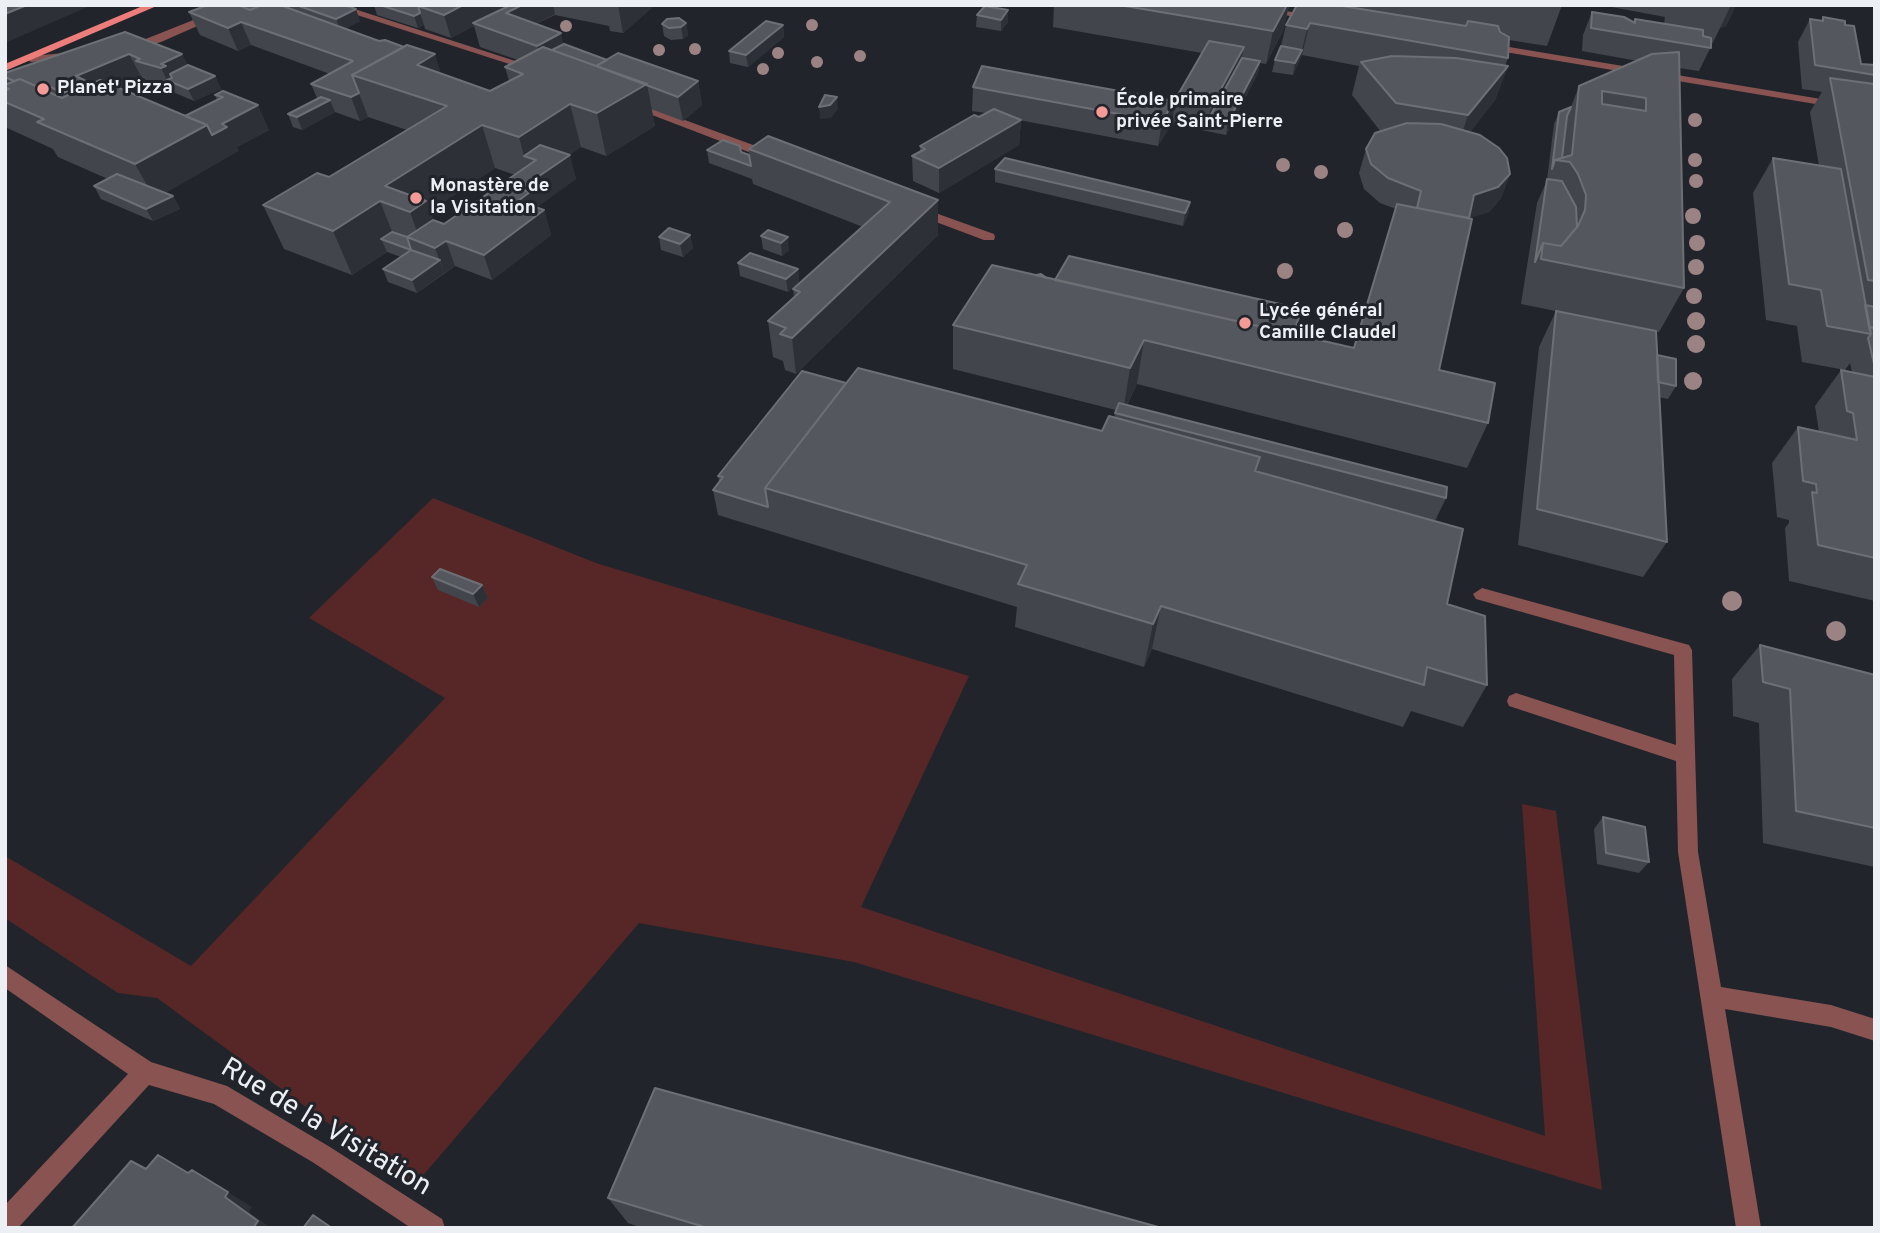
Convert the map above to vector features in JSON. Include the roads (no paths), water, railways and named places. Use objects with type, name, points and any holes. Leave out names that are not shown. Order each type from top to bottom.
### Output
[{"type":"main road","points":[[5,68],[154,5]]},
{"type":"street","points":[[118,51],[157,40],[240,5]]},
{"type":"street","points":[[331,5],[549,73]]},
{"type":"street","points":[[1239,5],[1333,21]]},
{"type":"street","points":[[1468,43],[1875,111]]},
{"type":"street","points":[[30,59],[93,53]]},
{"type":"street","points":[[613,97],[782,160]]},
{"type":"street","points":[[899,203],[989,237]]},
{"type":"street","points":[[1482,594],[1683,650],[1688,852],[1749,1228]]},
{"type":"street","points":[[1516,701],[1685,756]]},
{"type":"street","name":"Rue de la Visitation","points":[[5,975],[145,1072],[219,1094],[322,1155],[433,1228]]},
{"type":"street","points":[[1711,996],[1831,1016],[1875,1030]]},
{"type":"street","points":[[5,1223],[145,1072]]},
{"type":"place","name":"Planet' Pizza","points":[[43,89]]},
{"type":"place","name":"École primaire privée Saint-Pierre","points":[[1102,112]]},
{"type":"place","name":"Monastère de la Visitation","points":[[416,198]]},
{"type":"place","name":"Lycée général Camille Claudel","points":[[1245,323]]}]
